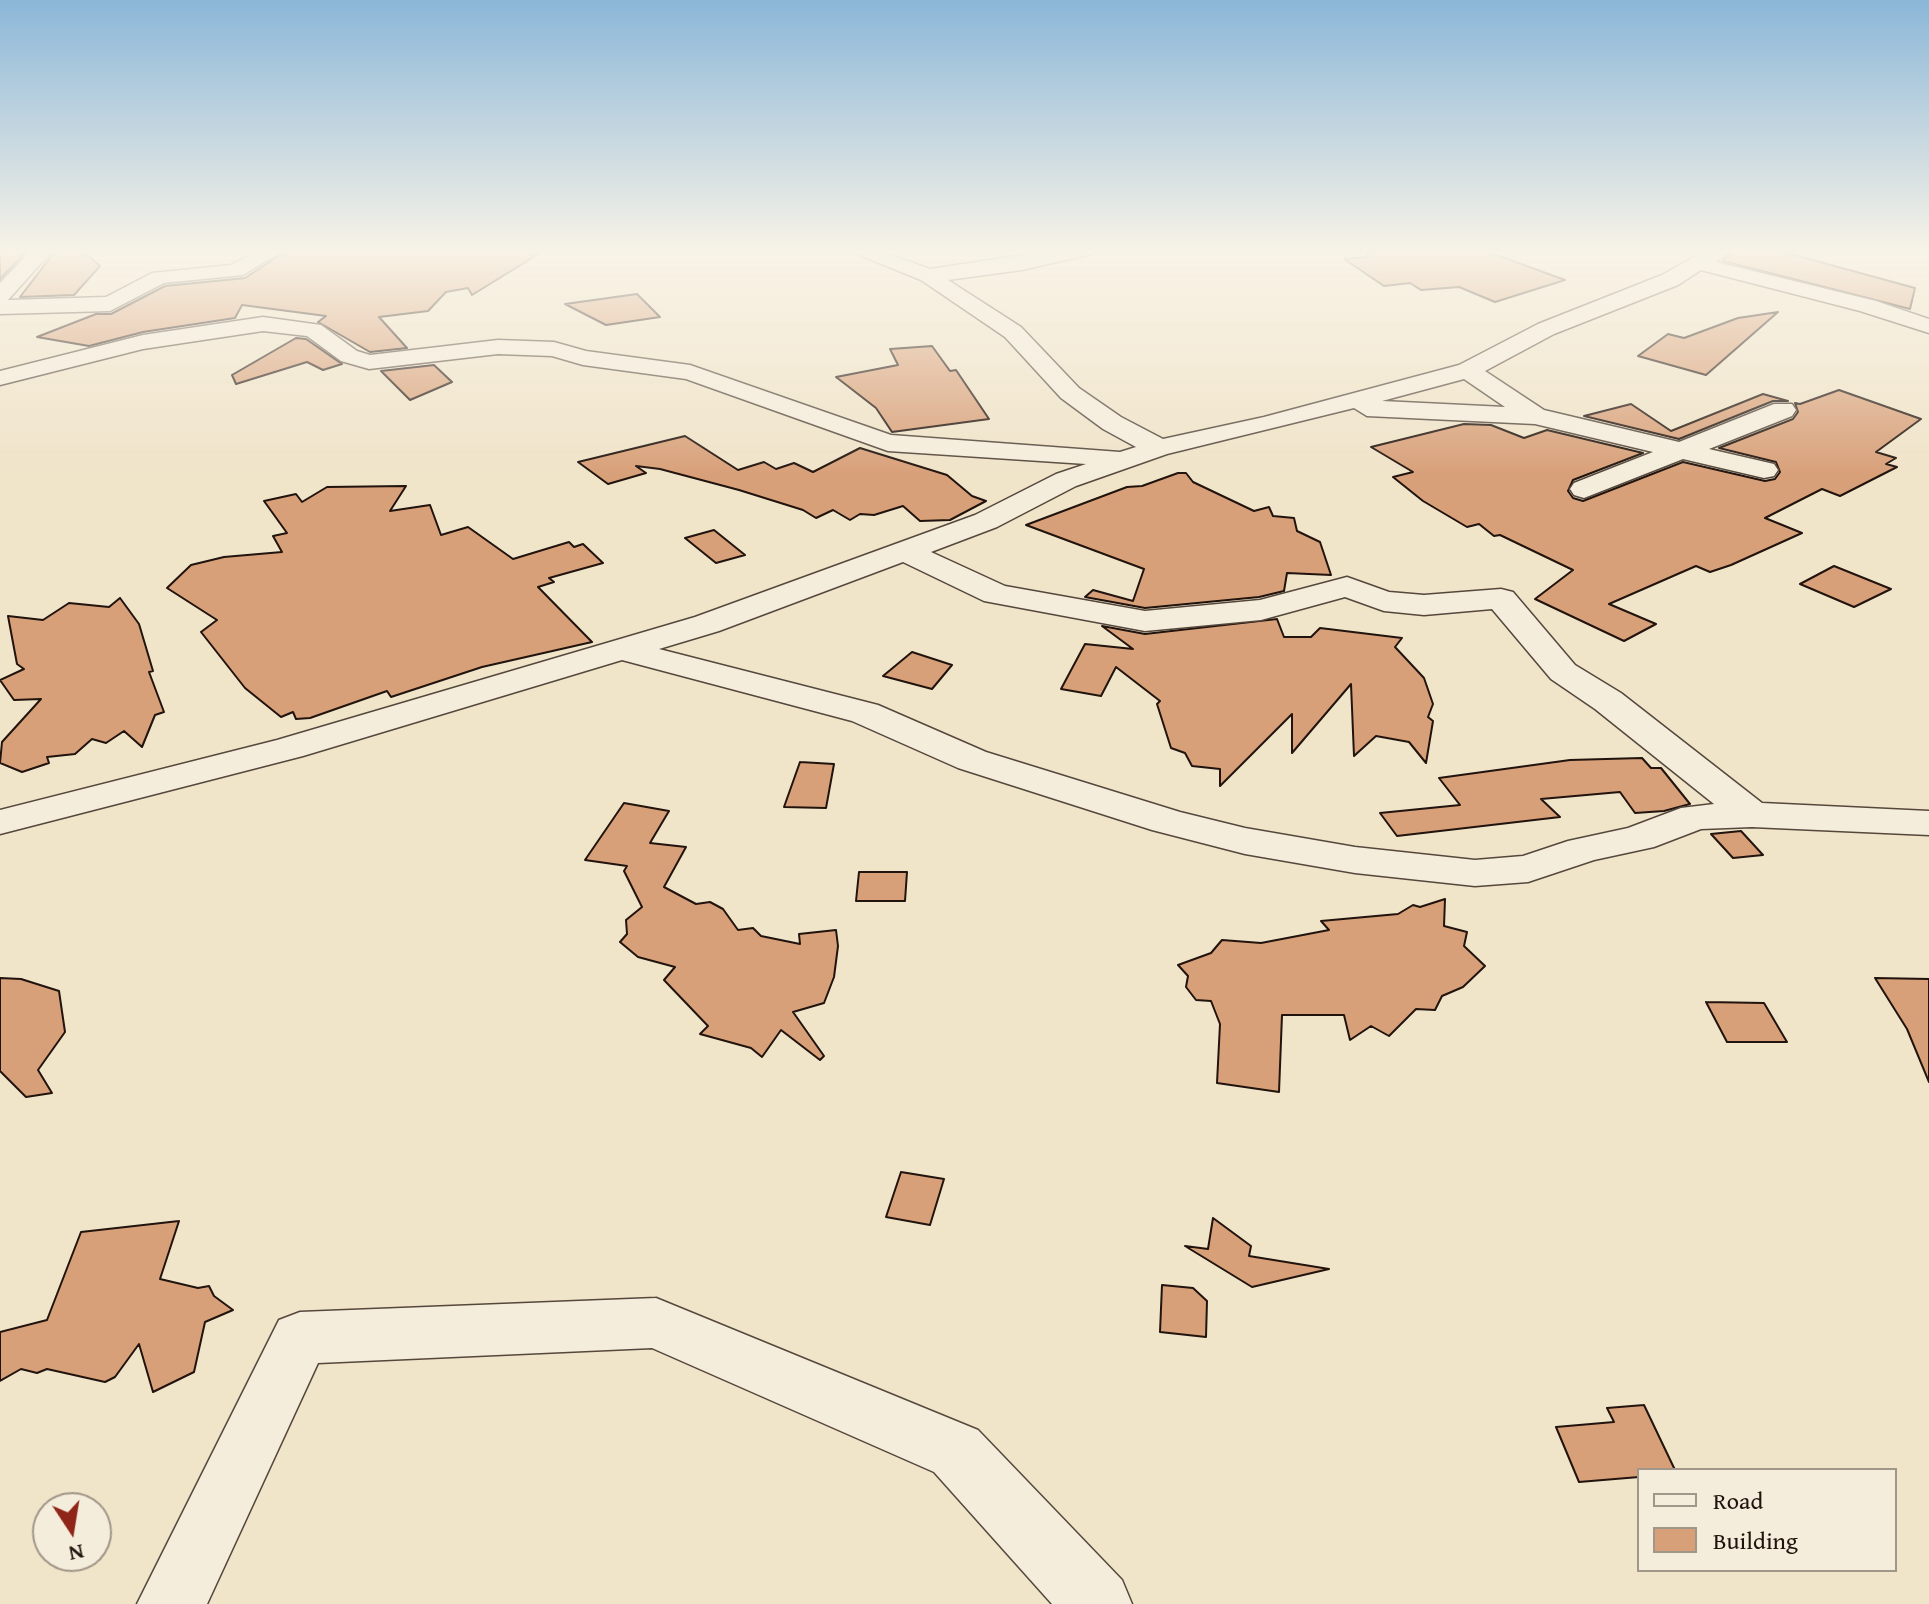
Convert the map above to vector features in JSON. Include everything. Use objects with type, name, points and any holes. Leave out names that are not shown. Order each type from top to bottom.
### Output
[{"type":"street","points":[[0,378],[143,342],[257,325]]},
{"type":"street","points":[[270,325],[313,330],[349,356],[369,362],[498,347],[554,349],[583,358],[690,372],[888,443],[1146,453]]},
{"type":"street","points":[[1002,325],[1013,332],[1070,393],[1112,423],[1146,453]]},
{"type":"street","points":[[0,822],[290,748],[707,624],[986,521],[1066,480],[1146,453],[1468,370],[1555,325]]},
{"type":"street","points":[[1468,370],[1535,416]]},
{"type":"street","points":[[1326,406],[1535,416],[1764,470]]},
{"type":"street","points":[[1584,489],[1783,410]]},
{"type":"street","points":[[904,551],[996,594],[1145,621],[1261,610],[1347,587],[1384,601],[1424,605],[1501,599],[1563,672],[1608,701],[1752,815]]},
{"type":"street","points":[[622,650],[865,713],[972,760],[1166,821],[1245,841],[1355,860],[1475,873],[1528,869],[1583,850],[1639,838],[1695,817],[1752,815],[1929,823]]},
{"type":"street","points":[[171,1604],[300,1338],[656,1323],[956,1451],[1098,1604]]},
{"type":"building","points":[[68,325],[190,325],[143,332],[89,346],[37,337]]},
{"type":"building","points":[[323,325],[386,325],[407,348],[370,352]]},
{"type":"building","points":[[1719,325],[1763,325],[1706,375],[1638,356],[1668,334],[1684,338]]},
{"type":"building","points":[[296,338],[306,339],[342,364],[323,370],[307,362],[236,384],[232,375]]},
{"type":"building","points":[[932,346],[950,371],[956,370],[989,419],[892,432],[876,408],[836,377],[898,365],[890,349]]},
{"type":"building","points":[[434,365],[452,382],[410,400],[381,371]]},
{"type":"building","points":[[1839,390],[1921,419],[1876,452],[1896,458],[1886,464],[1897,467],[1840,496],[1822,489],[1765,518],[1802,533],[1710,572],[1696,566],[1609,604],[1656,624],[1624,641],[1535,599],[1573,570],[1500,535],[1494,536],[1479,524],[1467,527],[1423,501],[1393,477],[1413,472],[1371,447],[1464,424],[1491,425],[1524,438],[1547,430],[1643,453],[1573,480],[1568,491],[1573,498],[1583,501],[1683,462],[1765,481],[1775,479],[1780,472],[1776,462],[1719,448],[1793,419],[1798,412],[1795,403]]},
{"type":"building","points":[[1763,394],[1788,401],[1773,401],[1679,439],[1584,416],[1631,404],[1671,431]]},
{"type":"building","points":[[685,436],[738,470],[764,462],[776,469],[794,463],[813,472],[860,448],[947,475],[972,496],[986,501],[950,520],[920,521],[903,506],[874,515],[860,514],[850,520],[833,510],[816,518],[803,510],[660,469],[636,466],[646,473],[608,484],[578,462]]},
{"type":"building","points":[[1186,473],[1193,482],[1254,511],[1269,507],[1273,516],[1294,518],[1297,531],[1320,542],[1331,575],[1287,573],[1284,591],[1259,597],[1145,608],[1085,597],[1093,590],[1133,601],[1144,569],[1026,525],[1127,487],[1142,486]]},
{"type":"building","points":[[406,486],[390,511],[430,505],[441,535],[468,527],[513,559],[569,542],[574,547],[583,544],[603,563],[549,578],[554,582],[538,587],[592,642],[482,667],[391,697],[387,691],[310,718],[296,719],[293,712],[281,717],[245,688],[201,632],[217,620],[167,588],[191,565],[224,557],[282,552],[273,536],[287,533],[264,501],[296,494],[302,502],[327,487]]},
{"type":"building","points":[[714,530],[745,555],[716,563],[685,538]]},
{"type":"building","points":[[1834,566],[1891,589],[1854,607],[1800,584]]},
{"type":"building","points":[[120,598],[139,624],[153,671],[149,672],[164,712],[155,715],[142,747],[124,731],[106,743],[92,739],[75,754],[47,757],[49,763],[22,772],[0,763],[2,742],[41,699],[14,700],[0,680],[24,669],[17,664],[8,616],[43,620],[69,603],[109,607]]},
{"type":"building","points":[[1277,619],[1284,637],[1311,637],[1320,628],[1402,638],[1395,647],[1424,678],[1433,704],[1428,717],[1433,721],[1426,763],[1409,742],[1376,736],[1354,756],[1351,684],[1292,753],[1292,714],[1220,786],[1220,769],[1192,766],[1185,753],[1171,748],[1157,704],[1160,701],[1116,667],[1101,696],[1061,689],[1085,644],[1133,649],[1102,626],[1145,634]]},
{"type":"building","points":[[912,652],[952,665],[932,689],[883,676]]},
{"type":"building","points":[[1642,758],[1651,768],[1661,768],[1690,804],[1664,811],[1635,813],[1620,792],[1541,799],[1560,817],[1397,836],[1380,813],[1460,805],[1439,778],[1570,760]]},
{"type":"building","points":[[800,762],[834,764],[826,808],[784,807]]},
{"type":"building","points":[[624,803],[669,811],[650,843],[686,847],[664,887],[696,904],[710,902],[723,909],[738,930],[753,928],[761,936],[800,944],[799,934],[836,930],[838,946],[834,977],[824,1003],[793,1012],[824,1056],[820,1060],[781,1030],[762,1057],[751,1048],[700,1034],[708,1026],[664,980],[675,967],[638,957],[620,942],[627,934],[626,920],[642,907],[624,871],[627,866],[585,860]]},
{"type":"building","points":[[1741,831],[1763,855],[1733,858],[1711,834]]},
{"type":"building","points":[[859,872],[907,872],[905,901],[856,901]]},
{"type":"building","points":[[1445,899],[1444,926],[1467,932],[1464,946],[1485,966],[1463,987],[1442,996],[1435,1010],[1416,1009],[1389,1036],[1371,1026],[1350,1040],[1344,1015],[1282,1015],[1279,1092],[1217,1083],[1220,1024],[1211,1001],[1196,1000],[1186,987],[1188,976],[1178,965],[1211,953],[1222,940],[1261,943],[1329,930],[1321,921],[1398,914],[1413,905],[1420,907]]},
{"type":"building","points":[[0,978],[21,979],[59,991],[65,1032],[38,1070],[52,1093],[26,1097],[0,1071]]},
{"type":"building","points":[[1875,978],[1929,979],[1929,1082],[1907,1029]]},
{"type":"building","points":[[1706,1002],[1764,1003],[1787,1042],[1727,1042]]},
{"type":"building","points":[[901,1172],[944,1179],[930,1225],[886,1217]]},
{"type":"building","points":[[1213,1218],[1251,1246],[1249,1256],[1329,1269],[1252,1287],[1185,1246],[1208,1249]]},
{"type":"building","points":[[179,1221],[160,1279],[198,1288],[209,1286],[214,1296],[233,1310],[205,1322],[194,1372],[153,1392],[139,1344],[115,1377],[105,1382],[47,1369],[37,1373],[21,1369],[0,1381],[0,1332],[47,1320],[81,1232]]},
{"type":"building","points":[[1162,1285],[1193,1288],[1207,1301],[1206,1337],[1160,1332]]},
{"type":"building","points":[[1644,1405],[1674,1468],[1637,1468],[1637,1477],[1579,1482],[1556,1427],[1614,1422],[1607,1408]]}]
